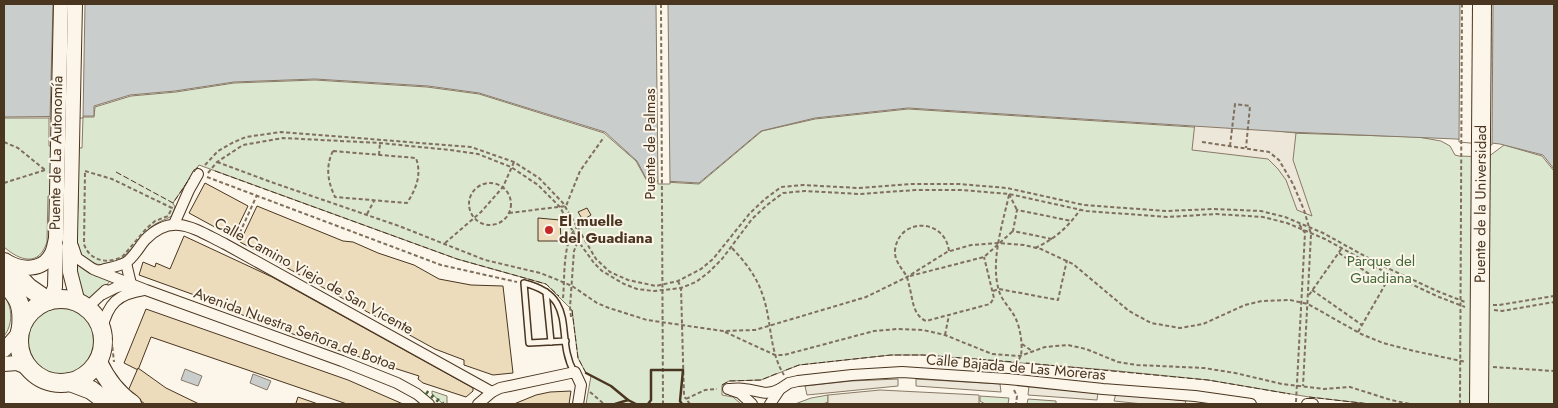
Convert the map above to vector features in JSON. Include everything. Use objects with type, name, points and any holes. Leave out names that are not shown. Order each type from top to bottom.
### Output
[{"type":"highway","name":"Puente de la Universidad","points":[[1469,404],[1471,4]]},
{"type":"highway","name":"Puente de la Universidad","points":[[1479,404],[1482,4]]},
{"type":"highway","points":[[4,261],[28,287],[49,301]]},
{"type":"highway","points":[[4,282],[21,304],[20,351],[29,368],[37,375],[48,381],[70,382],[106,365]]},
{"type":"highway","points":[[21,330],[31,311],[49,301],[64,299],[81,304],[106,328],[103,346],[106,365],[104,376],[132,404]]},
{"type":"highway","points":[[70,382],[91,390],[110,404]]},
{"type":"main road","name":"Puente de La Autonomía","points":[[61,4],[64,238],[70,272],[81,304]]},
{"type":"main road","name":"Puente de La Autonomía","points":[[49,301],[55,287],[64,238],[75,4]]},
{"type":"main road","points":[[4,261],[21,268],[37,266],[48,260],[64,238]]},
{"type":"main road","points":[[4,350],[21,330]]},
{"type":"main road","points":[[4,364],[17,363],[29,368]]},
{"type":"street","points":[[98,271],[123,261],[161,227],[174,224],[189,190],[202,175]]},
{"type":"street","name":"Calle Camino Viejo de San Vicente","points":[[174,224],[186,226],[233,248],[492,392]]},
{"type":"street","name":"Avenida Nuestra Señora de Botoa","points":[[64,238],[77,258],[87,266],[146,290],[379,376],[406,388],[429,404]]},
{"type":"street","points":[[81,304],[132,284],[123,261]]},
{"type":"street","points":[[103,294],[117,278]]},
{"type":"street","points":[[106,328],[108,309],[114,301],[123,296],[146,290]]},
{"type":"street","points":[[478,404],[492,392],[508,386],[575,372],[580,381],[581,389],[578,404]]},
{"type":"street","name":"Calle Bajada de Las Moreras","points":[[728,389],[746,389],[765,394],[773,393],[784,386],[852,375],[902,372],[1008,379],[1195,396],[1251,404]]},
{"type":"street","points":[[770,404],[784,386]]},
{"type":"street","points":[[728,389],[740,393],[752,404]]},
{"type":"street","points":[[1307,404],[1313,404]]},
{"type":"lane","points":[[566,341],[530,343],[524,283],[546,292],[559,306],[566,341],[570,364],[575,372]]},
{"type":"lane","points":[[546,292],[551,342]]},
{"type":"path","name":"Puente de Palmas","points":[[661,4],[664,404]]},
{"type":"path","points":[[1460,404],[1462,4]]},
{"type":"path","points":[[1230,146],[1235,104],[1250,106],[1246,149]]},
{"type":"path","points":[[202,175],[208,160],[218,150],[246,137],[281,132],[471,147],[514,162],[539,178],[566,206],[596,259],[610,272],[628,280],[656,286],[678,282],[691,276],[713,259],[750,213],[781,187],[858,188],[912,184],[959,184],[1007,188],[1084,205],[1166,212],[1214,209],[1261,211],[1285,217],[1323,233],[1381,265],[1466,302]]},
{"type":"path","points":[[566,206],[580,171],[604,137]]},
{"type":"path","points":[[202,175],[217,162],[243,145],[283,138],[380,143],[478,154],[512,167],[538,185],[560,207],[578,241],[594,263],[602,270],[624,284],[637,289],[654,291],[681,288],[696,282],[709,272],[752,219],[767,204],[783,193],[805,191],[860,194],[914,190],[962,190],[1010,194],[1080,210],[1168,217],[1216,214],[1263,217],[1287,223],[1325,239],[1391,275],[1468,308]]},
{"type":"path","points":[[4,142],[18,148],[45,170],[4,184]]},
{"type":"path","points":[[1202,142],[1269,152],[1279,160],[1293,184],[1311,234],[1303,386]]},
{"type":"path","points":[[379,155],[380,143]]},
{"type":"path","points":[[333,151],[379,155],[416,158],[419,179],[415,192],[407,204],[335,197],[330,185],[328,170],[333,151]]},
{"type":"path","points":[[217,162],[366,214],[485,260],[540,273],[572,286],[597,303],[647,320],[723,331],[754,330],[866,297],[907,277],[950,251],[972,245],[999,243],[1036,248],[1067,260],[1088,275],[1129,311],[1151,322],[1165,326],[1180,328],[1203,324],[1245,305],[1262,301],[1284,300],[1302,302],[1383,343],[1414,352],[1474,364]]},
{"type":"path","points":[[445,243],[474,218],[503,187],[514,162]]},
{"type":"path","points":[[85,172],[112,179],[172,208],[168,216],[151,224],[127,252],[123,261],[98,260],[85,249],[83,239],[85,172]]},
{"type":"path","points":[[202,175],[441,264],[524,283]]},
{"type":"path","points":[[510,213],[511,199],[503,187],[490,182],[483,183],[472,192],[468,206],[474,218],[486,225],[500,223],[510,213],[566,206]]},
{"type":"path","points":[[907,277],[984,257],[1012,231],[1017,210],[1010,194]]},
{"type":"path","points":[[1010,194],[999,243],[997,268],[999,289],[1003,302],[1015,317],[1019,330],[1020,356]]},
{"type":"path","points":[[233,248],[257,195]]},
{"type":"path","points":[[366,214],[374,201]]},
{"type":"path","points":[[1017,210],[1072,222]]},
{"type":"path","points":[[1036,248],[1052,239],[1072,222],[1080,210]]},
{"type":"path","points":[[1296,404],[1305,233],[1299,224]]},
{"type":"path","points":[[950,251],[941,233],[926,225],[909,229],[902,234],[897,242],[895,250],[896,259],[907,277],[916,314],[926,321],[990,304],[994,298],[984,257]]},
{"type":"path","points":[[559,306],[563,304],[566,250],[573,231],[577,227]]},
{"type":"path","points":[[1012,231],[1052,239]]},
{"type":"path","points":[[572,325],[570,307],[574,251],[578,241]]},
{"type":"path","points":[[731,247],[747,264],[764,298],[768,326],[784,386]]},
{"type":"path","points":[[1309,295],[1342,248]]},
{"type":"path","points":[[1339,253],[1385,285]]},
{"type":"path","points":[[992,291],[999,289],[1058,300],[1067,260]]},
{"type":"path","points":[[1358,332],[1391,275]]},
{"type":"path","points":[[678,282],[681,288],[684,396],[690,404]]},
{"type":"path","points":[[1312,290],[1362,325]]},
{"type":"path","points":[[1491,304],[1499,305],[1554,296]]},
{"type":"path","points":[[1493,310],[1502,311],[1554,302]]},
{"type":"path","points":[[945,335],[949,315]]},
{"type":"path","points":[[106,328],[114,352],[106,365]]},
{"type":"path","points":[[723,331],[775,355],[784,356],[874,332],[922,330],[945,335],[992,354],[1020,356],[1045,346],[1068,346],[1086,349],[1118,362],[1137,365],[1204,368],[1235,372],[1282,384],[1324,389],[1350,386],[1391,400],[1410,404]]},
{"type":"path","points":[[1021,344],[1032,351]]},
{"type":"path","points":[[1493,367],[1554,372]]},
{"type":"path","points":[[581,389],[588,390],[604,404]]},
{"type":"path","points":[[686,399],[705,390],[728,389]]},
{"type":"green space","name":"Parque del Guadiana","points":[[315,80],[427,87],[479,94],[604,133],[636,161],[647,181],[699,184],[762,131],[815,119],[908,109],[1288,133],[1418,137],[1441,141],[1450,146],[1455,155],[1459,156],[1488,157],[1504,145],[1542,156],[1554,171],[1554,404],[1370,404],[1309,397],[1208,380],[923,355],[891,355],[799,365],[761,380],[729,381],[722,385],[722,395],[733,397],[741,404],[586,404],[591,376],[586,373],[578,358],[572,310],[546,284],[457,259],[199,165],[173,203],[175,207],[172,216],[151,227],[126,254],[111,264],[93,263],[80,252],[76,235],[78,196],[48,196],[47,242],[44,250],[39,255],[34,258],[23,258],[16,256],[4,247],[4,118],[49,118],[49,146],[82,148],[83,117],[94,117],[95,107],[131,96],[176,92],[234,83]]},
{"type":"green space","points":[[75,261],[85,270],[110,281],[98,295],[86,301],[79,284]]},
{"type":"green space","points":[[4,296],[9,305],[11,316],[9,327],[4,336]]},
{"type":"green space","points":[[54,307],[68,307],[80,312],[90,322],[95,334],[95,348],[90,360],[80,370],[68,375],[54,375],[42,370],[32,360],[27,348],[27,334],[32,322],[42,312]]},
{"type":"green space","points":[[432,391],[447,396],[447,404],[443,404],[432,394]]},
{"type":"green space","points":[[828,395],[828,402],[823,404],[795,404],[811,398]]},
{"type":"green space","points":[[980,396],[1009,398],[1008,404],[985,404],[980,401]]},
{"type":"green space","points":[[1028,399],[1056,401],[1056,404],[1027,404]]},
{"type":"shaded area","points":[[4,4],[1554,4],[1554,169],[1543,155],[1500,144],[1456,139],[1288,132],[908,108],[815,118],[761,131],[699,183],[647,180],[637,161],[605,132],[479,93],[428,86],[315,79],[234,82],[175,91],[130,95],[94,106],[94,116],[4,117]]},
{"type":"shaded area","points":[[1195,122],[1296,133],[1293,160],[1312,216],[1297,210],[1286,180],[1268,159],[1192,150]]},
{"type":"shaded area","points":[[185,369],[202,376],[198,386],[181,380]]},
{"type":"shaded area","points":[[253,374],[271,381],[267,390],[250,383]]},
{"type":"shaded area","points":[[898,379],[898,386],[807,395],[805,386],[851,381]]},
{"type":"shaded area","points":[[916,379],[1000,384],[1001,392],[916,386]]},
{"type":"shaded area","points":[[1029,386],[1098,392],[1097,400],[1028,395]]},
{"type":"shaded area","points":[[880,390],[979,395],[979,403],[981,404],[828,404],[828,395]]},
{"type":"shaded area","points":[[1116,393],[1186,401],[1185,404],[1143,404],[1114,401]]},
{"type":"pier","points":[[53,4],[85,4],[83,118],[50,119]]},
{"type":"pier","points":[[656,4],[668,4],[670,184],[658,184]]},
{"type":"pier","points":[[1460,4],[1493,4],[1492,145],[1459,142]]},
{"type":"building","points":[[205,183],[248,206],[233,237],[189,213]]},
{"type":"building","points":[[257,206],[343,241],[353,242],[414,265],[439,279],[471,285],[503,286],[513,373],[493,375],[464,365],[464,360],[435,349],[240,242]]},
{"type":"building","points":[[587,208],[591,215],[583,220],[578,212]]},
{"type":"building","name":"El muelle del Guadiana","points":[[538,218],[560,220],[561,241],[538,241]]},
{"type":"building","points":[[184,236],[272,277],[473,388],[473,391],[466,397],[423,383],[418,379],[419,376],[322,345],[224,308],[225,306],[139,275],[143,262],[155,267],[156,263],[170,269]]},
{"type":"building","points":[[146,309],[348,380],[403,404],[347,404],[151,337],[138,370],[124,363]]},
{"type":"building","points":[[138,368],[166,388],[199,404],[145,404],[128,391]]},
{"type":"building","points":[[571,391],[569,404],[514,404],[536,395]]},
{"type":"building","points":[[298,397],[318,404],[296,403]]},
{"type":"hedge","points":[[426,392],[443,404]]},
{"type":"fence","points":[[194,172],[199,165]]},
{"type":"fence","points":[[215,171],[457,259],[546,284],[559,296]]},
{"type":"fence","points":[[116,172],[173,203],[190,178]]},
{"type":"fence","points":[[572,310],[578,358],[586,373]]},
{"type":"fence","points":[[786,370],[799,365],[891,355],[923,355],[1015,362]]},
{"type":"fence","points":[[1026,363],[1208,380],[1290,394]]},
{"type":"fence","points":[[722,385],[729,381],[761,380],[778,373]]},
{"type":"fence","points":[[1309,397],[1370,404]]},
{"type":"wall","points":[[648,404],[651,400],[651,370],[683,370],[680,401],[682,404]]},
{"type":"wall","points":[[586,373],[611,386],[628,400]]},
{"type":"wall","points":[[615,404],[628,400],[636,404]]},
{"type":"place","name":"El muelle del Guadiana","points":[[549,230]]}]
